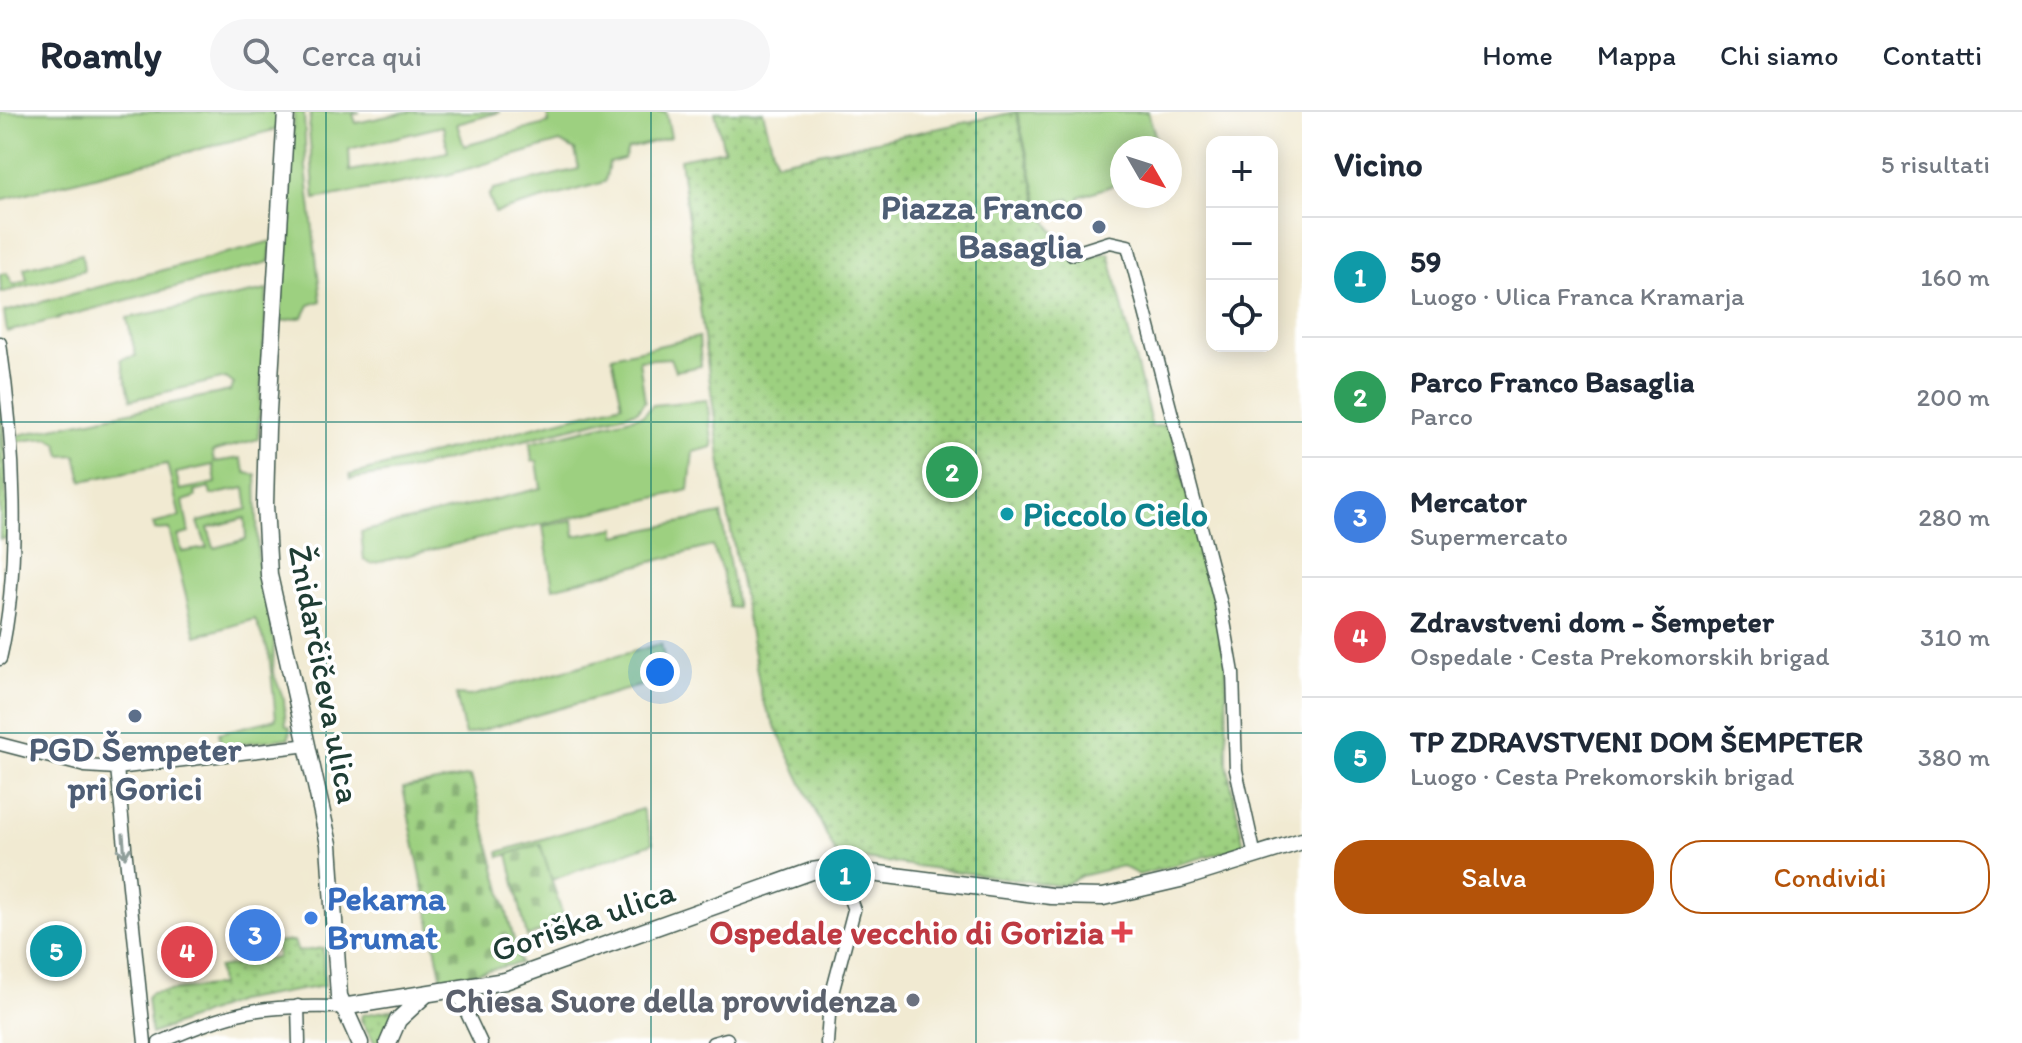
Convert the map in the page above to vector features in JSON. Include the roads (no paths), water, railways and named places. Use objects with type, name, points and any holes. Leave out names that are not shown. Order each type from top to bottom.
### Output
[{"type":"street","name":"Žnidarčičeva ulica","points":[[286,112],[265,505],[269,575],[329,844],[342,1007]]},
{"type":"street","points":[[1072,254],[1110,242],[1128,246],[1221,604],[1233,673],[1236,770],[1255,856]]},
{"type":"street","points":[[0,343],[7,389],[13,552],[7,629],[0,659]]},
{"type":"street","points":[[0,744],[85,766],[117,768],[308,745]]},
{"type":"street","points":[[117,768],[145,1043]]},
{"type":"street","points":[[835,868],[1051,896],[1103,897],[1302,841]]},
{"type":"street","points":[[827,1043],[830,1001],[854,910],[835,868]]},
{"type":"street","name":"Goriška ulica","points":[[342,1007],[505,981],[812,871],[835,868]]},
{"type":"street","points":[[456,990],[481,1043]]},
{"type":"street","points":[[388,1043],[398,1020],[427,994]]},
{"type":"street","points":[[298,1006],[299,1043]]},
{"type":"street","points":[[159,1043],[236,1012],[298,1006],[342,1007],[360,1043]]},
{"type":"street","points":[[713,1043],[727,1039]]},
{"type":"place","name":"Piazza Franco Basaglia","points":[[1099,227]]},
{"type":"place","name":"Parco Franco Basaglia","points":[[952,472]]},
{"type":"place","name":"Piccolo Cielo","points":[[1007,514]]},
{"type":"place","name":"PGD Šempeter pri Gorici","points":[[135,716]]},
{"type":"place","name":"59","points":[[845,875]]},
{"type":"place","name":"Pekarna Brumat","points":[[311,918]]},
{"type":"place","name":"Ospedale vecchio di Gorizia","points":[[1122,932]]},
{"type":"place","name":"Mercator","points":[[255,935]]},
{"type":"place","name":"TP ZDRAVSTVENI DOM ŠEMPETER","points":[[56,951]]},
{"type":"place","name":"Zdravstveni dom - Šempeter","points":[[187,952]]},
{"type":"place","name":"Chiesa Suore della provvidenza","points":[[913,1000]]}]
